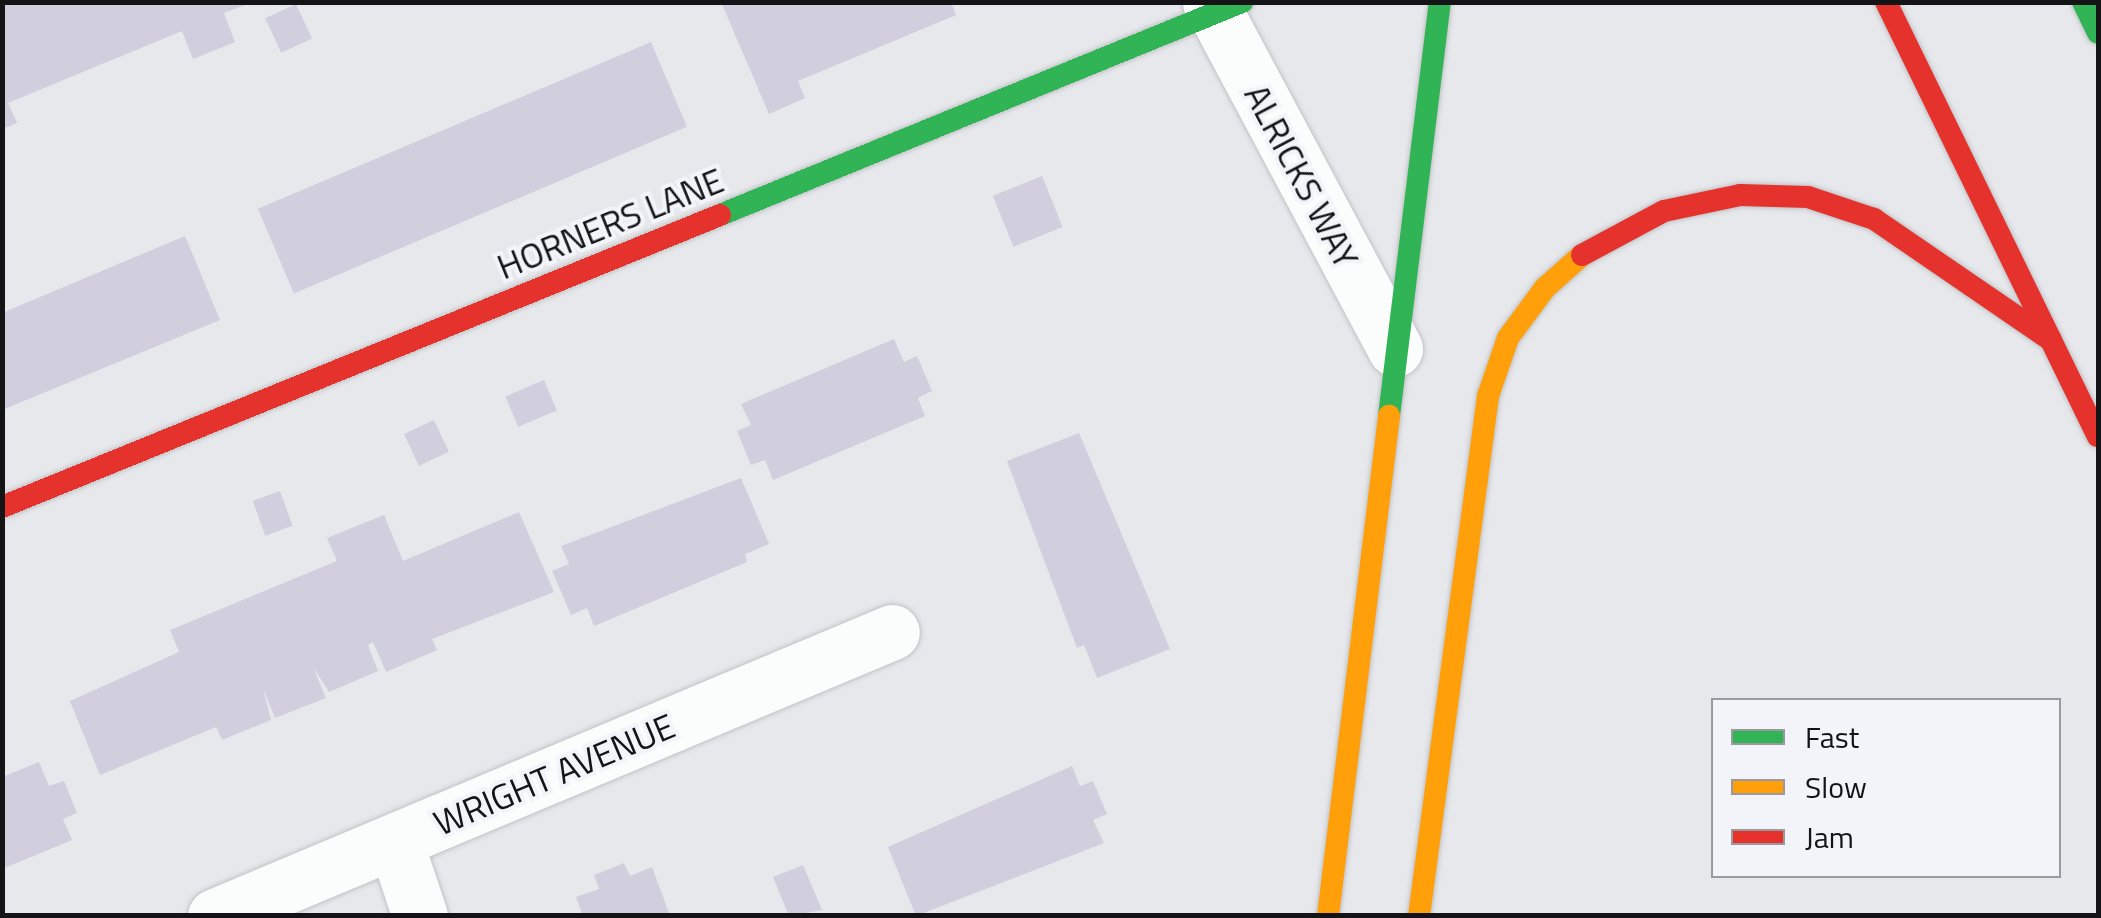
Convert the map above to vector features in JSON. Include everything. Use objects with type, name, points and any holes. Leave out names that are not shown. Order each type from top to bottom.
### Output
[{"type":"main road","points":[[1328,916],[1394,349],[1440,2]]},
{"type":"main road","points":[[1886,2],[2098,436]]},
{"type":"main road","points":[[2083,2],[2098,33]]},
{"type":"main road","name":"HORNERS LANE","points":[[2,506],[1223,7]]},
{"type":"main road","points":[[1419,916],[1488,396],[1508,338],[1545,288],[1596,243],[1664,212],[1740,195],[1808,198],[1874,218],[2051,340]]},
{"type":"street","name":"ALRICKS WAY","points":[[1223,7],[1394,349]]},
{"type":"street","name":"WRIGHT AVENUE","points":[[215,916],[892,632]]},
{"type":"street","points":[[396,841],[420,916]]},
{"type":"building","points":[[2,2],[250,3],[224,13],[235,42],[193,59],[182,31],[8,103],[17,123],[2,129]]},
{"type":"building","points":[[721,2],[951,2],[956,15],[798,81],[805,98],[769,114]]},
{"type":"building","points":[[296,4],[312,38],[281,53],[265,18]]},
{"type":"building","points":[[651,42],[687,127],[294,294],[258,209]]},
{"type":"building","points":[[1042,176],[1063,227],[1013,247],[993,196]]},
{"type":"building","points":[[185,236],[220,320],[2,410],[2,313]]},
{"type":"building","points":[[894,339],[904,362],[917,356],[932,391],[918,398],[925,416],[773,480],[765,460],[751,465],[737,431],[751,425],[741,404]]},
{"type":"building","points":[[544,380],[557,410],[518,427],[505,396]]},
{"type":"building","points":[[434,420],[449,452],[419,466],[404,434]]},
{"type":"building","points":[[1079,433],[1170,649],[1097,678],[1084,645],[1077,648],[1007,461]]},
{"type":"building","points":[[741,478],[769,544],[745,554],[747,562],[594,626],[587,608],[571,615],[552,571],[569,564],[561,546]]},
{"type":"building","points":[[280,491],[293,526],[265,536],[253,501]]},
{"type":"building","points":[[519,512],[554,592],[432,639],[437,650],[386,672],[373,642],[368,645],[378,671],[329,692],[313,667],[326,698],[275,718],[263,688],[271,720],[222,740],[216,727],[100,775],[70,701],[179,652],[170,630],[337,561],[327,538],[384,515],[403,561]]},
{"type":"building","points":[[39,762],[49,786],[64,781],[77,813],[63,819],[72,840],[2,869],[2,777]]},
{"type":"building","points":[[1072,766],[1080,786],[1093,781],[1107,814],[1093,820],[1104,843],[916,916],[888,847]]},
{"type":"building","points":[[624,863],[630,876],[652,867],[670,916],[583,916],[576,897],[599,889],[594,875]]},
{"type":"building","points":[[803,865],[822,910],[789,916],[773,877]]},
{"type":"traffic: fast","points":[[720,215],[1242,2]]},
{"type":"traffic: fast","points":[[1389,416],[1440,2]]},
{"type":"traffic: fast","points":[[2083,2],[2098,33]]},
{"type":"traffic: slow","points":[[1419,916],[1488,396],[1508,338],[1545,288],[1582,255]]},
{"type":"traffic: slow","points":[[1328,916],[1389,416]]},
{"type":"traffic: jam","points":[[1886,2],[2098,436]]},
{"type":"traffic: jam","points":[[1582,255],[1664,211],[1740,195],[1808,197],[1874,219],[2051,340]]},
{"type":"traffic: jam","points":[[2,507],[720,215]]}]
